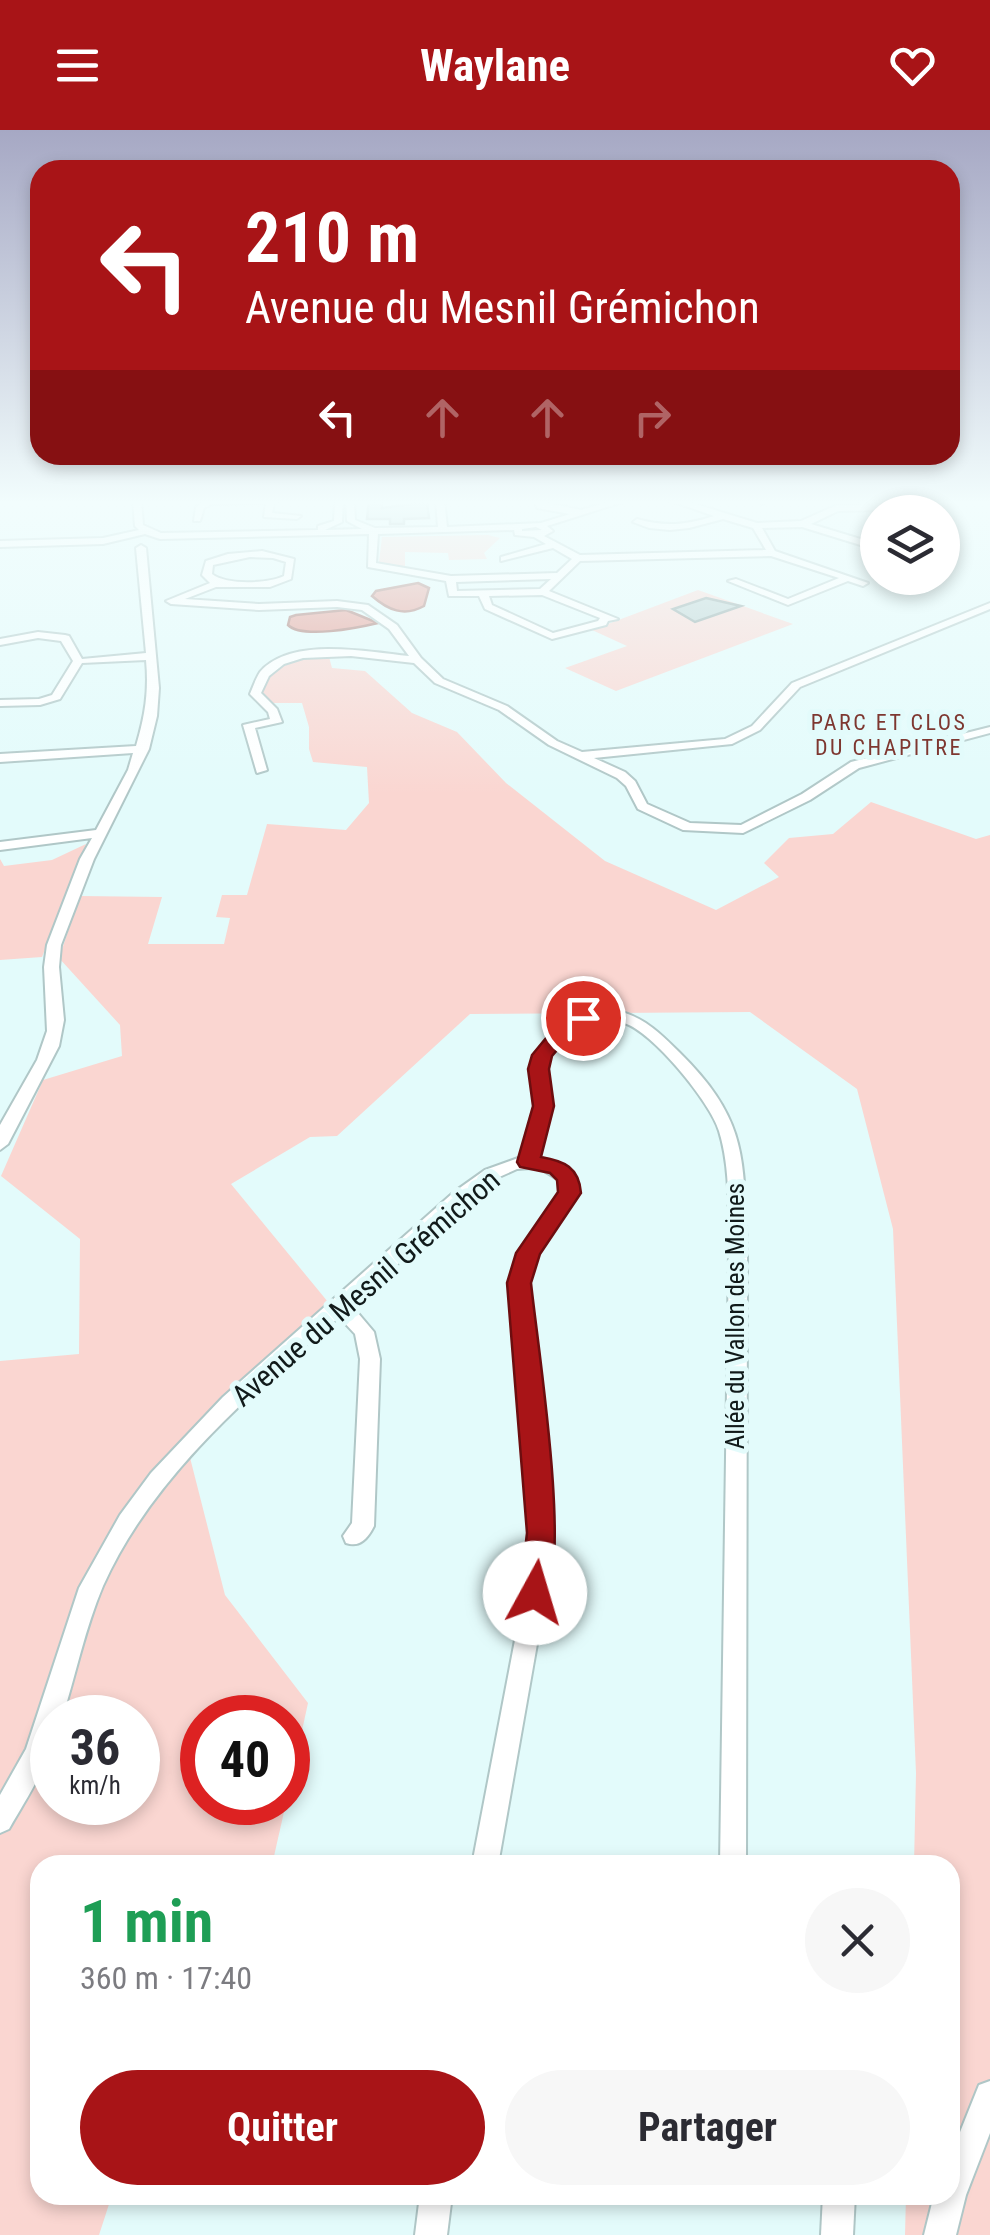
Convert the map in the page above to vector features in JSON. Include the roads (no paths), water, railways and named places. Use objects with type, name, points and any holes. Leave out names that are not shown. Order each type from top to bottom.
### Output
[{"type":"street","points":[[0,1144],[9,1118],[54,1036],[50,960],[87,859],[142,749],[154,688],[144,657],[145,598]]},
{"type":"street","points":[[171,601],[179,598]]},
{"type":"street","points":[[485,598],[488,607],[552,636],[609,618],[559,598]]},
{"type":"street","points":[[146,602],[364,607],[393,627],[417,660],[439,680],[503,708],[554,743],[621,775],[632,784],[642,806],[688,827],[743,829],[855,766],[990,730]]},
{"type":"street","points":[[585,755],[728,742],[756,728],[796,685],[990,606]]},
{"type":"street","points":[[0,642],[38,635],[65,638],[82,661]]},
{"type":"street","points":[[261,770],[249,725],[249,709],[260,680],[272,668],[316,653],[377,653],[417,660]]},
{"type":"street","points":[[0,703],[40,702],[56,696],[82,661],[144,657]]},
{"type":"street","points":[[249,725],[270,725],[277,719],[255,694]]},
{"type":"street","points":[[0,758],[142,749]]},
{"type":"street","points":[[0,846],[101,833]]},
{"type":"street","name":"Allée du Vallon des Moines","points":[[528,1162],[543,1106],[539,1069],[542,1055],[568,1025],[583,1018],[622,1017],[636,1022],[703,1090],[726,1124],[734,1162],[738,1252],[733,1855]]},
{"type":"street","name":"Avenue du Mesnil Grémichon","points":[[0,1820],[36,1754],[78,1618],[101,1566],[140,1502],[238,1396],[478,1185],[504,1167],[528,1162],[557,1167],[568,1178],[569,1193],[528,1253],[519,1283],[541,1533],[535,1593],[487,1855]]},
{"type":"street","points":[[341,1306],[364,1332],[370,1359],[363,1526],[354,1536]]},
{"type":"street","points":[[960,2170],[990,2096]]},
{"type":"street","points":[[431,2235],[435,2205]]},
{"type":"street","points":[[838,2235],[839,2205]]},
{"type":"street","points":[[940,2235],[948,2205]]},
{"type":"district","name":"PARC ET CLOS DU CHAPITRE","points":[[889,734]]}]
